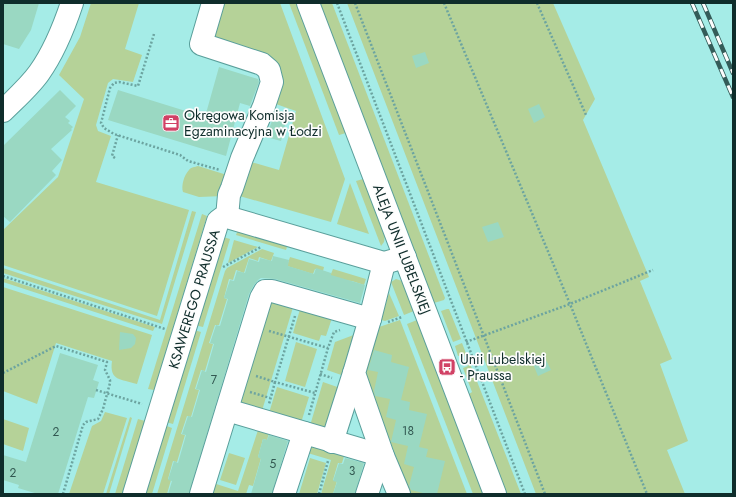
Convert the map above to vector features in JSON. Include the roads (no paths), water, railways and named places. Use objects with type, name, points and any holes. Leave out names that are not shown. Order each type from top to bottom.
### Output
[{"type":"street","points":[[3,111],[39,74],[65,25],[72,3]]},
{"type":"street","points":[[213,3],[200,44],[262,64],[269,70],[272,82],[264,106],[236,174],[229,195],[227,217]]},
{"type":"street","name":"ALEJA UNII LUBELSKIEJ","points":[[308,3],[495,494]]},
{"type":"street","name":"KSAWEREGO PRAUSSA","points":[[134,494],[218,221],[227,217],[384,263]]},
{"type":"street","points":[[332,442],[370,319],[384,263],[405,257]]},
{"type":"street","points":[[201,494],[227,410],[242,381],[252,326],[261,298],[265,291],[272,291],[370,319]]},
{"type":"street","points":[[354,373],[383,456],[399,494]]},
{"type":"street","points":[[227,410],[301,442],[332,442],[383,456]]},
{"type":"street","points":[[284,494],[301,442]]},
{"type":"street","points":[[367,494],[376,464],[383,456]]},
{"type":"railway","points":[[692,3],[733,97]]},
{"type":"railway","points":[[703,3],[733,73]]},
{"type":"place","name":"Okręgowa Komisja Egzaminacyjna w Łodzi","points":[[171,123]]},
{"type":"place","name":"Unii Lubelskiej - Praussa","points":[[447,367]]}]
